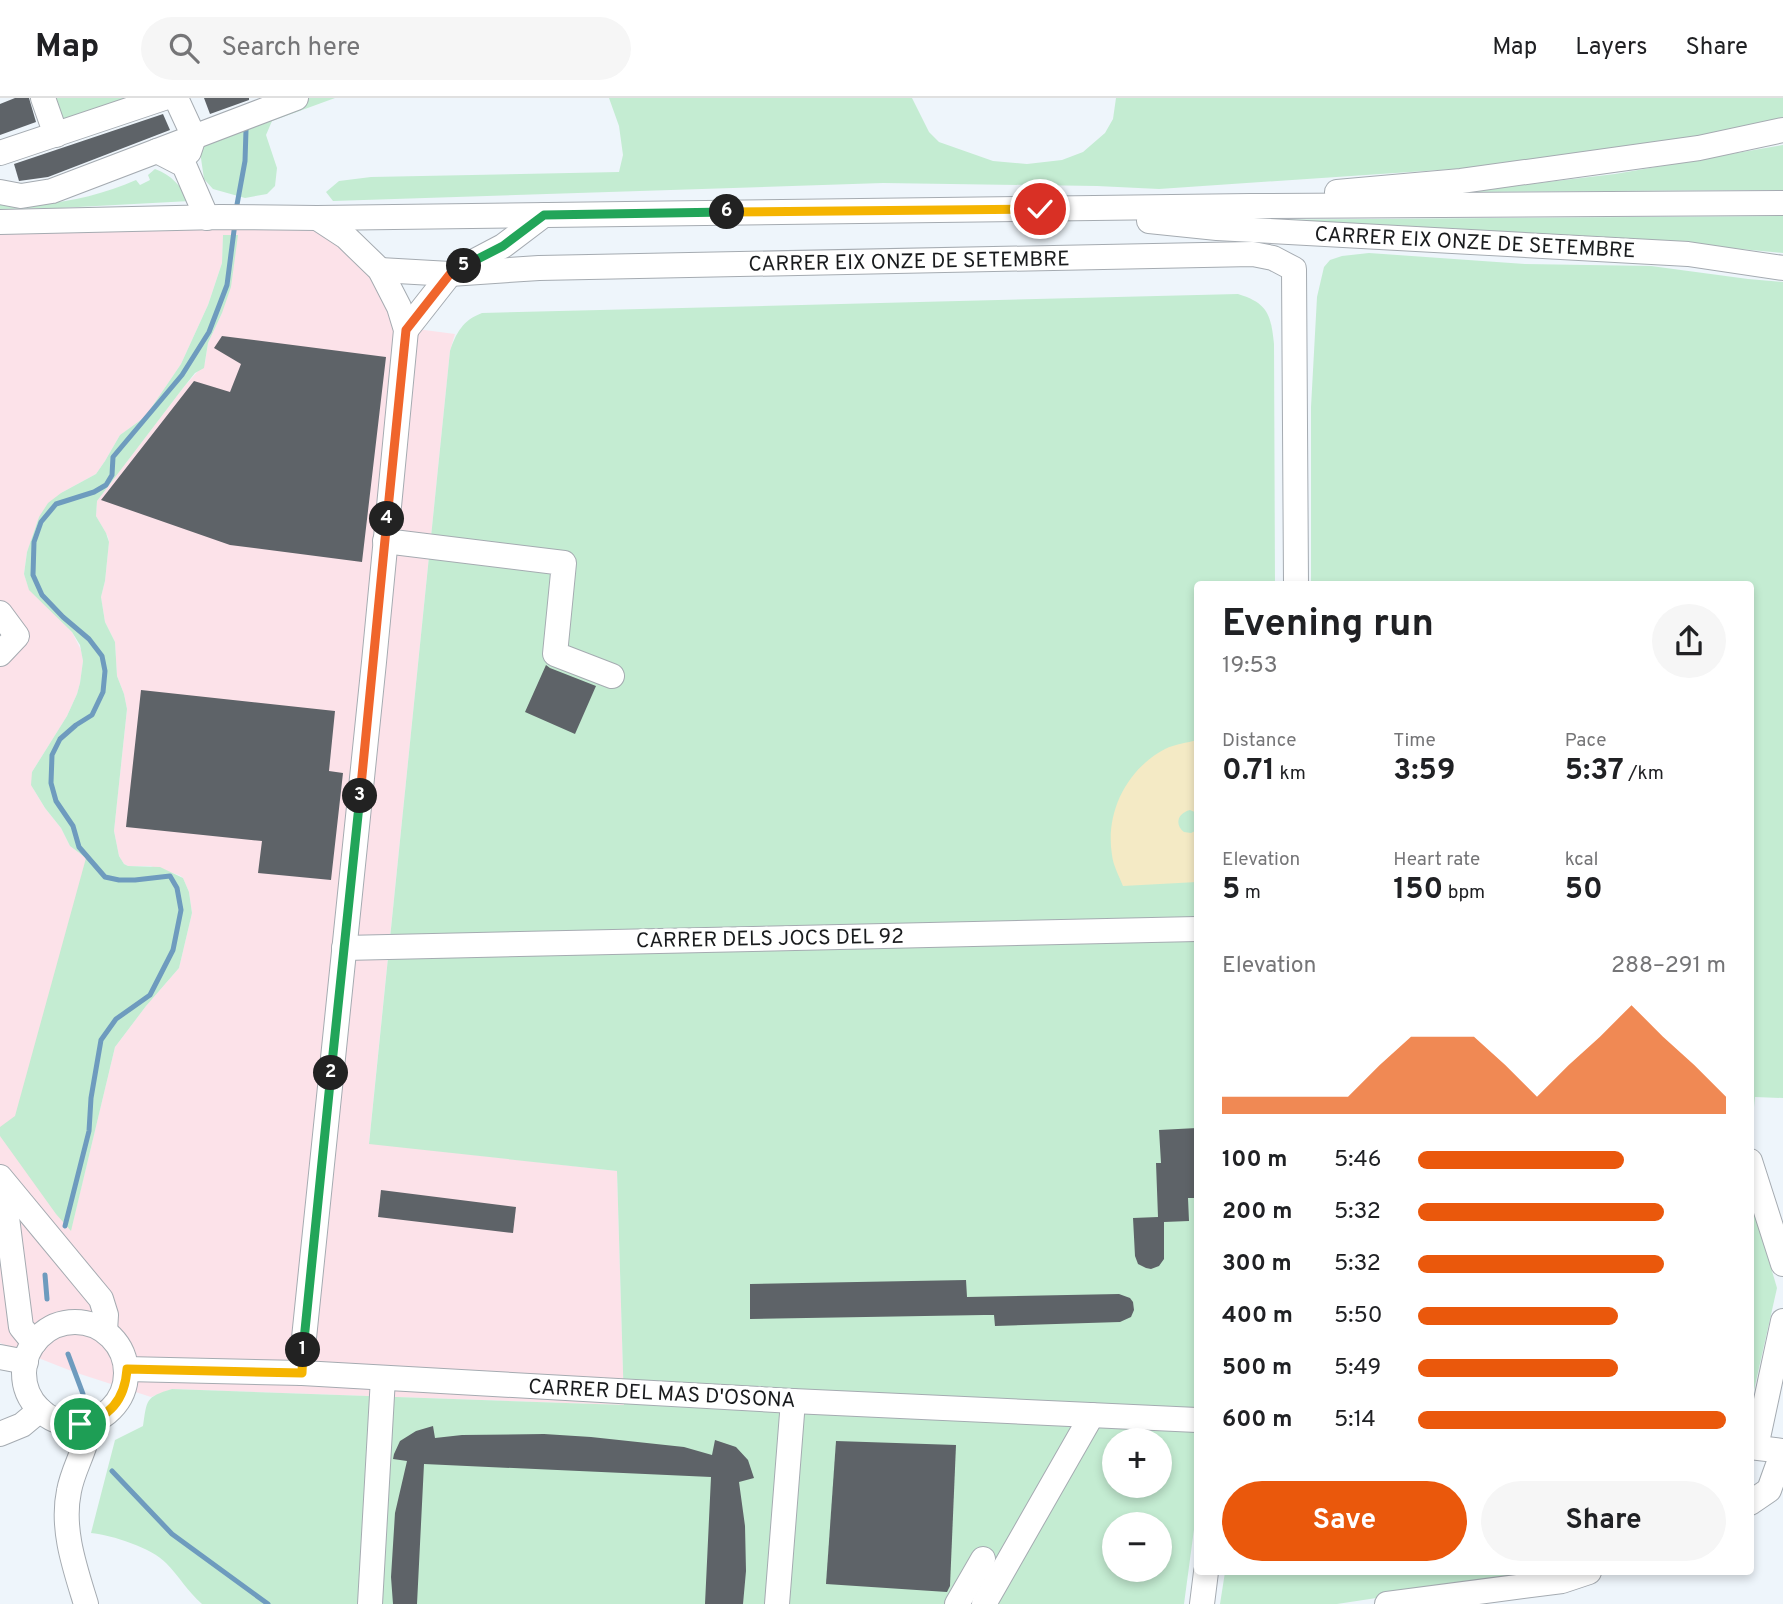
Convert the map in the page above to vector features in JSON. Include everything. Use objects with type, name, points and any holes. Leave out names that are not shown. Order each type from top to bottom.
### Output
[{"type":"street","points":[[43,98],[56,135]]},
{"type":"street","points":[[0,153],[164,98]]},
{"type":"street","points":[[176,98],[194,137],[184,165]]},
{"type":"street","points":[[0,192],[21,196],[52,191],[296,98]]},
{"type":"street","name":"CARRER EIX ONZE DE SETEMBRE","points":[[1250,206],[1310,194],[1461,181],[1699,148],[1783,130]]},
{"type":"street","points":[[157,151],[184,165],[214,217]]},
{"type":"street","name":"CARRER EIX ONZE DE SETEMBRE","points":[[0,222],[214,217],[1783,203]]},
{"type":"street","name":"CARRER EIX ONZE DE SETEMBRE","points":[[1040,209],[1217,228],[1688,254],[1783,268]]},
{"type":"street","points":[[406,330],[450,274],[503,246],[544,215]]},
{"type":"street","points":[[302,1373],[406,330],[399,307],[380,270],[346,237],[317,218]]},
{"type":"street","points":[[503,246],[508,263],[522,270]]},
{"type":"street","name":"CARRER EIX ONZE DE SETEMBRE","points":[[380,270],[450,274],[539,268],[1253,254],[1273,258],[1294,269],[1296,581]]},
{"type":"street","points":[[385,541],[564,563],[555,654],[612,676]]},
{"type":"street","points":[[0,613],[17,636],[0,654]]},
{"type":"street","name":"CARRER DELS JOCS DEL 92","points":[[344,948],[1194,929]]},
{"type":"street","points":[[1754,1173],[1783,1264]]},
{"type":"street","points":[[0,1177],[101,1299],[106,1315],[105,1331]]},
{"type":"street","points":[[0,1184],[4,1194],[21,1328],[30,1352]]},
{"type":"street","points":[[80,1321],[105,1331],[118,1344],[127,1369],[124,1390],[117,1402],[102,1416],[88,1422],[71,1424],[40,1410],[25,1382],[30,1352],[46,1331],[62,1323],[80,1321]]},
{"type":"street","points":[[1754,1443],[1783,1321]]},
{"type":"street","points":[[0,1357],[30,1352]]},
{"type":"street","name":"CARRER DEL MAS D'OSONA","points":[[127,1369],[302,1373],[793,1401],[1194,1420]]},
{"type":"street","points":[[370,1604],[383,1378]]},
{"type":"street","points":[[777,1604],[793,1401]]},
{"type":"street","points":[[0,1434],[22,1425],[40,1410]]},
{"type":"street","points":[[984,1604],[1017,1528],[1055,1463],[1092,1415]]},
{"type":"street","points":[[86,1604],[72,1557],[66,1517],[68,1491],[85,1443],[88,1422]]},
{"type":"street","points":[[1754,1447],[1783,1451],[1767,1497]]},
{"type":"street","points":[[957,1604],[983,1559]]},
{"type":"street","points":[[1202,1604],[1206,1575]]},
{"type":"street","points":[[1387,1604],[1562,1581],[1580,1575]]},
{"type":"shaded area","points":[[0,225],[314,225],[346,245],[381,289],[394,326],[455,334],[450,351],[369,1143],[617,1171],[624,1405],[172,1389],[151,1397],[74,1372],[0,1343]],"holes":[[[223,235],[222,313],[208,343],[205,363],[97,501],[96,516],[109,542],[101,597],[105,622],[115,642],[117,676],[127,709],[114,831],[119,856],[128,866],[150,866],[183,878],[189,892],[192,913],[179,968],[115,1047],[71,1230],[109,1019],[86,858],[70,846],[61,828],[45,808],[34,790],[32,772],[67,716],[77,694],[83,661],[72,632],[29,589],[24,574],[27,552],[39,517],[61,493],[96,474],[120,435],[145,417],[181,364],[208,305],[222,263]]]},
{"type":"green space","points":[[43,98],[164,98],[56,135]]},
{"type":"green space","points":[[276,98],[335,98],[272,121],[266,135],[277,168],[275,186],[267,194],[245,198],[213,189],[204,179],[196,124]]},
{"type":"green space","points":[[609,98],[912,98],[929,132],[939,142],[993,161],[1027,164],[1062,160],[1083,152],[1105,133],[1113,119],[1116,98],[1783,98],[1783,117],[1706,137],[1469,168],[1159,189],[883,183],[333,201],[326,192],[339,181],[371,177],[619,172],[623,155],[619,126]]},
{"type":"green space","points":[[1783,145],[1783,190],[1461,192],[1615,174]]},
{"type":"green space","points":[[155,169],[175,182],[190,201],[0,209],[0,203],[51,203],[89,196],[136,180],[140,185],[150,180],[148,175]]},
{"type":"green space","points":[[1783,216],[1783,253],[1709,246],[1230,220]]},
{"type":"green space","points":[[223,235],[238,235],[231,287],[208,343],[204,368],[195,373],[97,501],[96,516],[109,542],[101,597],[105,622],[115,642],[117,676],[127,709],[114,831],[119,856],[128,866],[160,867],[183,878],[189,892],[192,913],[179,968],[115,1047],[71,1231],[0,1136],[0,1127],[15,1116],[86,858],[70,846],[61,828],[31,785],[32,772],[67,716],[77,694],[83,661],[80,645],[72,632],[29,590],[24,574],[27,552],[39,517],[48,503],[96,474],[120,435],[145,417],[181,364],[208,305],[222,263]]},
{"type":"green space","points":[[1369,253],[1525,264],[1651,266],[1783,282],[1783,1098],[1755,1097],[1754,1107],[1754,581],[1311,581],[1311,407],[1317,297],[1324,267],[1330,260]]},
{"type":"green space","points":[[1238,294],[1256,302],[1266,312],[1274,344],[1275,581],[1194,581],[1194,1529],[1184,1604],[202,1604],[160,1557],[131,1543],[91,1533],[115,1440],[143,1426],[145,1410],[152,1397],[172,1389],[624,1405],[617,1171],[369,1144],[450,351],[461,328],[482,313]]},
{"type":"green space","points":[[1754,1210],[1777,1288],[1754,1390]]},
{"type":"green space","points":[[1225,1575],[1527,1575],[1337,1604],[1220,1604]]},
{"type":"sand","points":[[1194,741],[1194,812],[1186,811],[1178,822],[1184,832],[1194,832],[1194,882],[1123,886],[1112,855],[1112,823],[1116,808],[1122,793],[1140,768],[1169,747]]},
{"type":"building","points":[[15,98],[29,98],[36,122],[0,135],[0,104]]},
{"type":"building","points":[[204,98],[249,98],[249,100],[210,114]]},
{"type":"building","points":[[163,114],[170,130],[48,177],[19,181],[14,164]]},
{"type":"building","points":[[222,336],[386,357],[362,562],[230,545],[101,500],[194,381],[230,392],[241,364],[214,348]]},
{"type":"building","points":[[546,665],[596,686],[575,734],[525,712]]},
{"type":"building","points":[[141,690],[335,711],[329,771],[343,773],[331,880],[258,873],[262,841],[126,827]]},
{"type":"building","points":[[1194,1128],[1194,1198],[1188,1198],[1189,1221],[1164,1222],[1164,1259],[1159,1266],[1151,1269],[1138,1264],[1135,1256],[1133,1218],[1158,1217],[1156,1163],[1161,1163],[1159,1130]]},
{"type":"building","points":[[381,1190],[516,1207],[513,1233],[378,1217]]},
{"type":"building","points":[[966,1280],[967,1297],[1119,1294],[1130,1298],[1134,1310],[1131,1317],[1120,1322],[995,1326],[994,1315],[750,1319],[750,1284]]},
{"type":"building","points":[[433,1426],[435,1438],[544,1434],[684,1447],[712,1455],[715,1440],[736,1447],[748,1460],[754,1478],[739,1482],[745,1526],[746,1571],[743,1604],[705,1604],[711,1477],[424,1464],[417,1604],[393,1604],[391,1577],[395,1513],[407,1461],[393,1459],[394,1454],[400,1441],[416,1431]]},
{"type":"building","points":[[836,1441],[956,1445],[950,1586],[947,1592],[826,1584]]},
{"type":"waterway","points":[[236,210],[245,161],[245,126]]},
{"type":"waterway","points":[[65,1226],[89,1131],[91,1098],[101,1040],[116,1019],[150,995],[173,950],[181,910],[177,888],[170,876],[135,880],[105,877],[79,847],[73,826],[56,801],[51,783],[52,755],[60,739],[92,715],[103,692],[105,671],[102,656],[89,639],[42,595],[33,575],[34,542],[41,522],[56,504],[94,492],[106,485],[112,475],[113,457],[182,375],[209,332],[227,285],[235,223]]},
{"type":"waterway","points":[[45,1275],[47,1299]]},
{"type":"waterway","points":[[68,1354],[83,1394]]},
{"type":"waterway","points":[[112,1471],[172,1534],[268,1604]]},
{"type":"route","points":[[80,1424],[102,1416],[117,1402],[124,1390],[127,1369],[302,1373],[406,330],[421,309],[450,274],[503,246],[544,215],[1040,209]]}]
